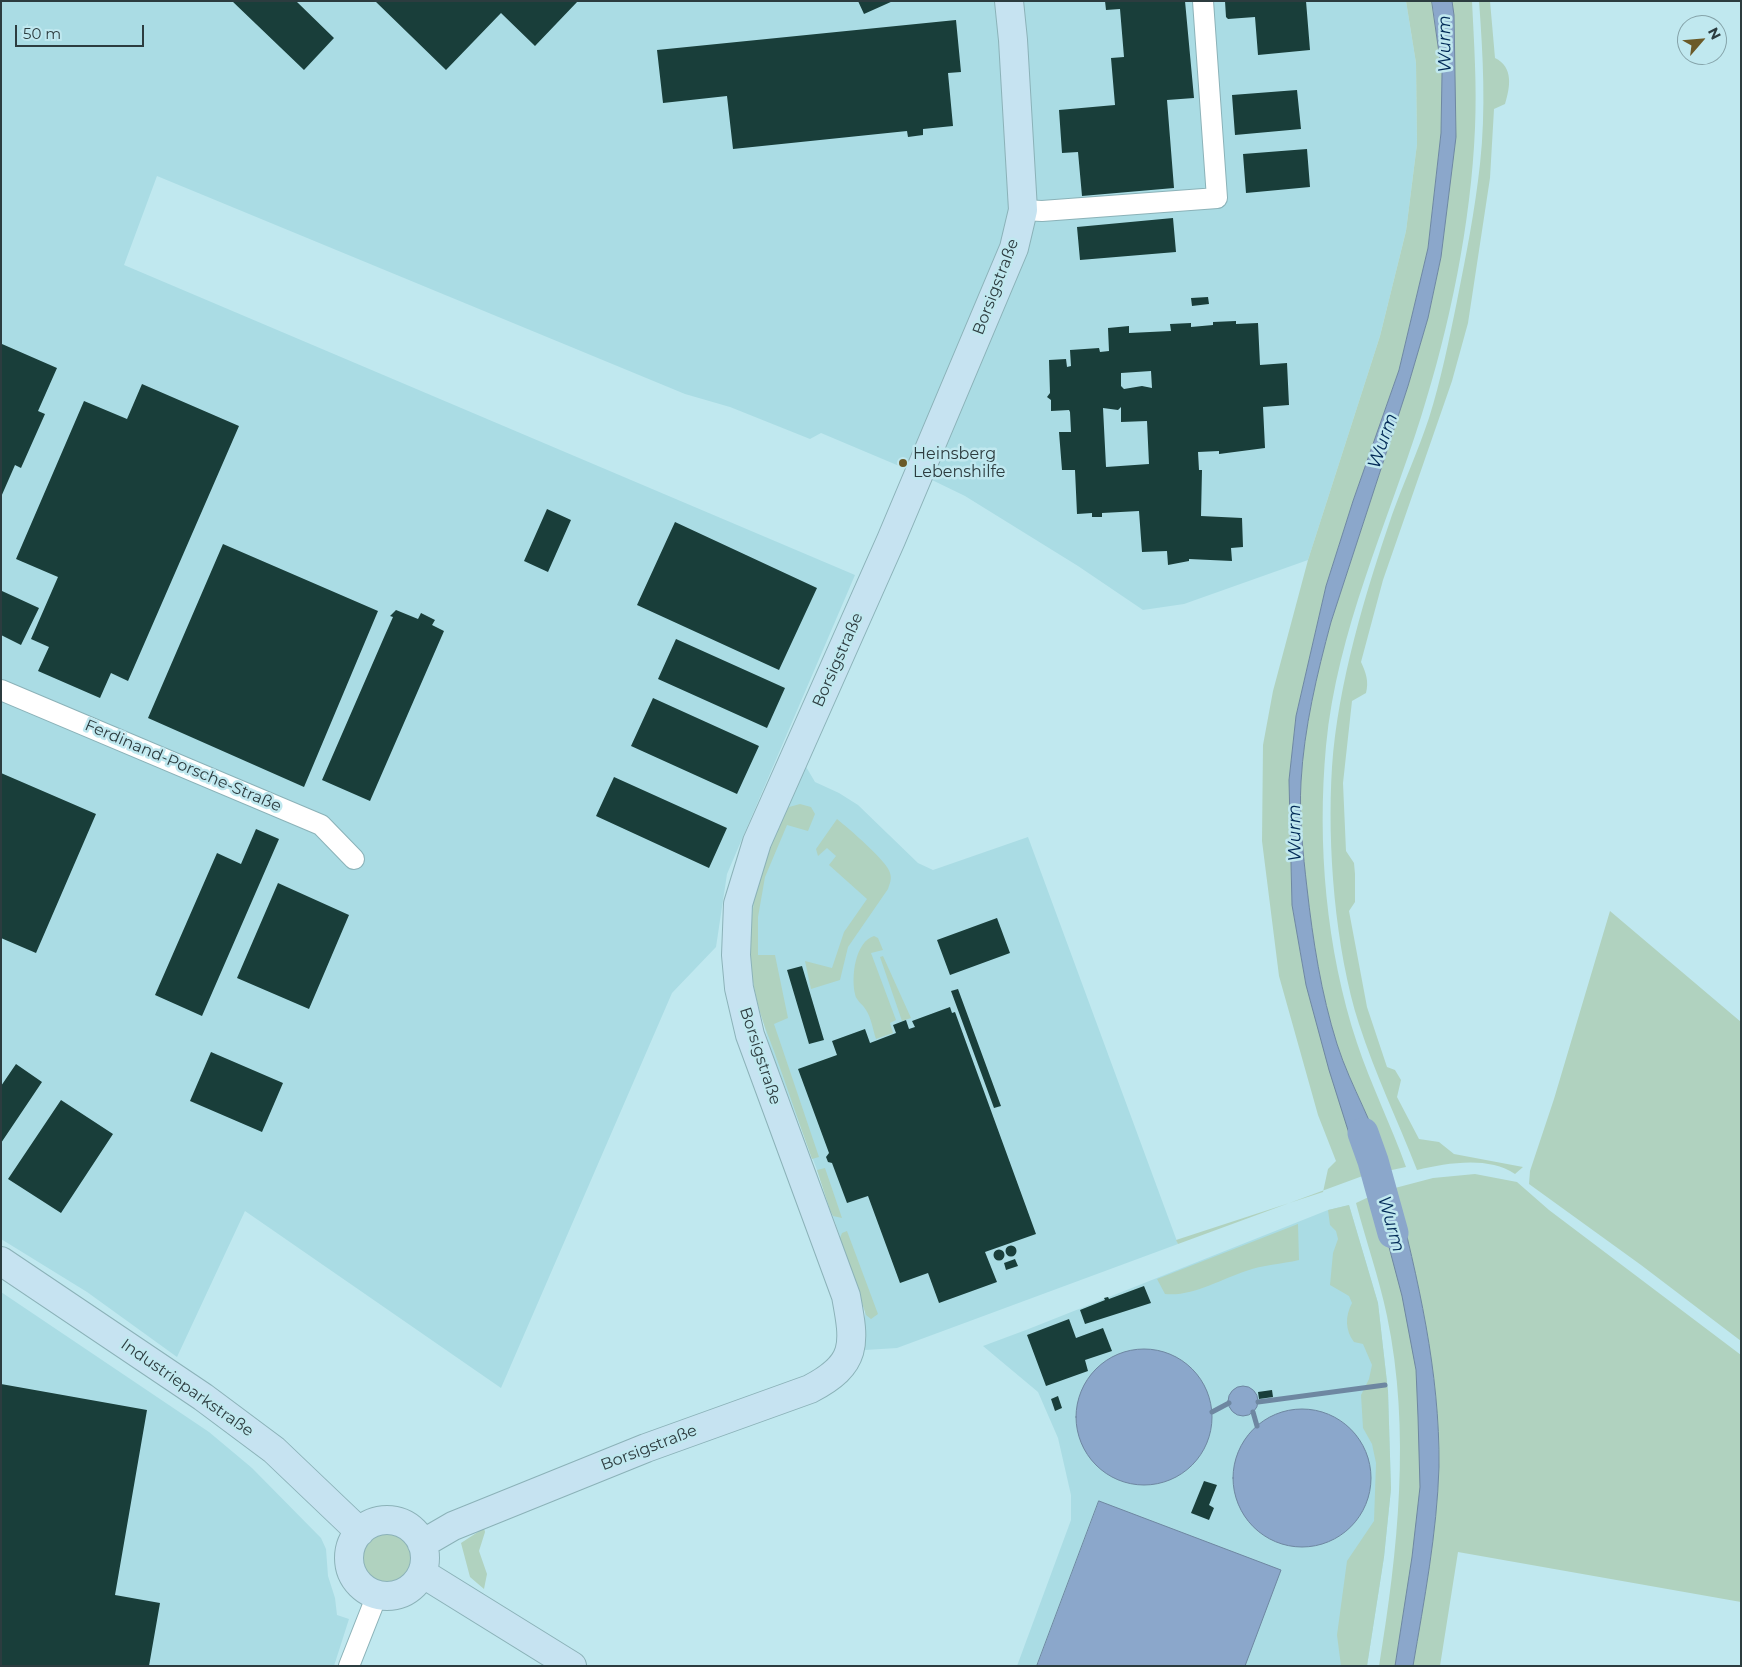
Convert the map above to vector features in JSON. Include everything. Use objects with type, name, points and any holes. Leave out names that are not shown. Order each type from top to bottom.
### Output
[{"type":"street","name":"Borsigstraße","points":[[422,1544],[452,1526],[646,1448],[810,1389],[831,1378],[850,1354],[852,1330],[846,1296],[750,1035],[738,971],[738,904],[757,842],[891,540],[1014,248],[1023,210],[1009,1]]},
{"type":"street","points":[[1023,210],[1042,211],[1218,198],[1203,1]]},
{"type":"street","name":"Ferdinand-Porsche-Straße","points":[[1,690],[321,825],[354,859]]},
{"type":"street","name":"Industrieparkstraße","points":[[1,1261],[203,1397],[274,1450],[360,1532]]},
{"type":"street","points":[[394,1521],[406,1525],[416,1533],[422,1544],[425,1564],[422,1573],[416,1583],[404,1592],[388,1597],[365,1590],[356,1580],[350,1568],[349,1555],[352,1542],[370,1524],[394,1521]]},
{"type":"street","points":[[422,1573],[572,1666]]},
{"type":"street","points":[[349,1666],[377,1595]]},
{"type":"shaded area","points":[[1,1],[1406,1],[1416,63],[1417,144],[1406,231],[1380,336],[1308,560],[1184,604],[1143,610],[1078,566],[965,496],[930,479],[821,433],[810,439],[730,407],[685,394],[157,176],[124,265],[855,575],[727,874],[716,947],[672,993],[501,1388],[245,1211],[177,1357],[87,1292],[1,1239]]},
{"type":"shaded area","points":[[805,765],[815,782],[839,793],[858,805],[918,863],[933,870],[1028,837],[1178,1244],[897,1348],[865,1350],[865,1309],[817,1170],[769,1045],[748,959],[750,911],[755,879]]},
{"type":"shaded area","points":[[1349,1205],[1378,1303],[1388,1391],[1391,1489],[1384,1557],[1367,1666],[1017,1666],[1071,1520],[1071,1495],[1058,1438],[1038,1392],[983,1346],[1328,1210]]},
{"type":"shaded area","points":[[1,1292],[209,1432],[252,1468],[321,1538],[326,1549],[328,1576],[335,1598],[337,1615],[349,1619],[334,1666],[1,1666]]},
{"type":"green space","points":[[1406,1],[1432,1],[1442,74],[1441,133],[1428,248],[1399,370],[1353,501],[1326,586],[1296,716],[1289,780],[1292,905],[1306,985],[1358,1162],[1368,1174],[1323,1190],[1328,1169],[1336,1161],[1318,1115],[1279,976],[1262,841],[1263,745],[1273,691],[1308,560],[1380,336],[1406,231],[1417,144],[1416,63]]},
{"type":"green space","points":[[1452,1],[1472,1],[1474,33],[1475,128],[1473,164],[1464,237],[1450,311],[1421,417],[1365,579],[1341,661],[1332,703],[1323,783],[1326,896],[1338,971],[1357,1043],[1406,1167],[1387,1171],[1377,1138],[1337,1044],[1322,986],[1312,928],[1304,862],[1301,782],[1312,701],[1331,622],[1408,386],[1428,318],[1441,257],[1456,137]]},
{"type":"green space","points":[[1479,1],[1490,1],[1495,58],[1501,62],[1508,72],[1509,85],[1505,104],[1494,109],[1490,178],[1468,323],[1452,381],[1383,580],[1361,662],[1366,677],[1366,693],[1352,701],[1343,783],[1346,851],[1354,863],[1355,874],[1355,902],[1349,911],[1367,1007],[1387,1067],[1395,1070],[1401,1080],[1397,1097],[1419,1139],[1439,1142],[1454,1154],[1523,1167],[1515,1174],[1504,1168],[1480,1163],[1455,1163],[1417,1170],[1372,1061],[1359,1024],[1344,963],[1332,863],[1332,767],[1340,703],[1354,639],[1382,545],[1425,430],[1441,375],[1476,198],[1483,123],[1483,62]]},
{"type":"green space","points":[[800,804],[811,807],[815,814],[808,831],[787,825],[765,877],[758,917],[758,955],[775,955],[788,1018],[774,1024],[819,1157],[812,1159],[760,1014],[753,978],[751,953],[754,900],[767,849],[789,807]]},
{"type":"green space","points":[[837,819],[882,861],[891,877],[888,889],[848,947],[840,980],[811,989],[805,961],[832,968],[844,932],[867,899],[829,865],[836,856],[827,848],[818,856],[816,849]]},
{"type":"green space","points":[[1610,911],[1741,1022],[1741,1341],[1641,1265],[1529,1184],[1530,1171],[1554,1099]]},
{"type":"green space","points":[[874,936],[878,938],[883,950],[871,953],[896,1020],[890,1023],[893,1033],[876,1039],[871,1020],[865,1008],[858,1001],[854,987],[854,970],[862,945]]},
{"type":"green space","points":[[883,956],[911,1018],[902,1021],[880,957]]},
{"type":"green space","points":[[825,1168],[842,1218],[833,1216],[830,1210],[817,1170]]},
{"type":"green space","points":[[1475,1174],[1517,1182],[1549,1210],[1741,1355],[1741,1602],[1458,1552],[1440,1666],[1413,1666],[1436,1517],[1439,1467],[1438,1431],[1432,1361],[1426,1326],[1395,1188],[1433,1178]]},
{"type":"green space","points":[[1323,1190],[1323,1192],[1289,1203]]},
{"type":"green space","points":[[1375,1194],[1409,1326],[1419,1400],[1420,1489],[1409,1578],[1395,1666],[1379,1666],[1392,1579],[1396,1535],[1400,1447],[1399,1403],[1387,1316],[1356,1203]]},
{"type":"green space","points":[[1289,1203],[1178,1244],[1176,1240]]},
{"type":"green space","points":[[1349,1205],[1378,1303],[1388,1391],[1391,1489],[1384,1557],[1367,1666],[1341,1666],[1337,1635],[1347,1561],[1374,1521],[1376,1463],[1372,1444],[1363,1428],[1361,1395],[1369,1379],[1372,1365],[1363,1344],[1354,1342],[1349,1333],[1347,1318],[1352,1303],[1349,1296],[1330,1285],[1333,1253],[1338,1239],[1336,1231],[1330,1225],[1328,1210]]},
{"type":"green space","points":[[1298,1224],[1299,1260],[1252,1269],[1186,1293],[1165,1294],[1157,1279]]},
{"type":"green space","points":[[847,1231],[878,1314],[871,1319],[866,1315],[840,1238],[842,1233]]},
{"type":"green space","points":[[484,1528],[485,1532],[479,1551],[487,1574],[484,1589],[470,1577],[461,1543]]},
{"type":"green space","points":[[387,1530],[398,1532],[407,1538],[413,1547],[415,1558],[413,1569],[407,1578],[398,1584],[387,1586],[376,1584],[367,1578],[361,1569],[359,1558],[361,1547],[367,1538],[376,1532]]},
{"type":"water","points":[[1432,1],[1452,1],[1454,15],[1456,137],[1441,257],[1428,318],[1408,386],[1331,622],[1312,701],[1301,782],[1304,862],[1312,928],[1322,986],[1337,1044],[1377,1138],[1387,1171],[1368,1174],[1358,1162],[1329,1070],[1306,985],[1292,905],[1289,780],[1296,716],[1326,586],[1353,501],[1399,370],[1428,248],[1441,133],[1442,74]]},
{"type":"water","points":[[1395,1188],[1426,1326],[1436,1396],[1438,1431],[1439,1467],[1436,1517],[1413,1666],[1395,1666],[1412,1557],[1420,1487],[1416,1370],[1402,1296],[1375,1194]]},
{"type":"water","points":[[1144,1349],[1170,1354],[1182,1360],[1192,1369],[1201,1379],[1207,1391],[1212,1417],[1207,1443],[1201,1455],[1192,1465],[1182,1474],[1170,1480],[1144,1485],[1118,1480],[1106,1474],[1096,1465],[1087,1455],[1081,1443],[1076,1417],[1081,1391],[1087,1379],[1096,1369],[1106,1360],[1118,1354]]},
{"type":"water","points":[[1243,1386],[1249,1387],[1257,1395],[1257,1407],[1249,1415],[1243,1416],[1237,1415],[1229,1407],[1228,1401],[1229,1395],[1237,1387]]},
{"type":"water","points":[[1302,1409],[1328,1415],[1340,1421],[1350,1430],[1359,1440],[1365,1452],[1371,1478],[1365,1504],[1359,1516],[1350,1526],[1340,1535],[1328,1541],[1302,1547],[1276,1541],[1264,1535],[1254,1526],[1245,1516],[1239,1504],[1233,1478],[1239,1452],[1245,1440],[1254,1430],[1264,1421],[1276,1415]]},
{"type":"water","points":[[1099,1501],[1281,1570],[1245,1666],[1037,1666]]},
{"type":"building","points":[[232,1],[296,1],[334,38],[304,70]]},
{"type":"building","points":[[375,1],[578,1],[535,46],[501,13],[446,70]]},
{"type":"building","points":[[858,1],[893,1],[864,14]]},
{"type":"building","points":[[1105,1],[1185,1],[1194,98],[1167,100],[1174,188],[1082,196],[1078,152],[1062,153],[1059,110],[1115,105],[1111,58],[1124,57],[1120,9],[1106,10]]},
{"type":"building","points":[[1225,1],[1306,1],[1310,50],[1258,55],[1255,17],[1228,19],[1226,17]]},
{"type":"building","points":[[956,20],[961,72],[948,73],[953,126],[923,129],[923,135],[908,137],[907,131],[733,149],[727,96],[663,103],[657,50]]},
{"type":"building","points":[[1297,90],[1301,129],[1235,135],[1232,95]]},
{"type":"building","points":[[1307,149],[1310,187],[1246,193],[1243,154]]},
{"type":"building","points":[[1173,218],[1176,252],[1080,260],[1077,227]]},
{"type":"building","points":[[1208,297],[1209,304],[1192,306],[1191,298]]},
{"type":"building","points":[[1236,321],[1236,324],[1258,323],[1260,365],[1287,363],[1289,405],[1263,407],[1265,448],[1219,454],[1219,451],[1198,452],[1199,470],[1202,470],[1201,516],[1242,518],[1243,547],[1231,548],[1232,561],[1189,559],[1189,561],[1168,565],[1167,551],[1142,552],[1139,511],[1102,513],[1102,517],[1092,517],[1092,513],[1077,514],[1075,470],[1062,470],[1059,432],[1071,432],[1070,412],[1069,410],[1051,411],[1051,400],[1047,397],[1050,393],[1049,360],[1066,359],[1067,367],[1071,366],[1070,350],[1099,348],[1100,352],[1109,351],[1108,328],[1129,326],[1129,333],[1171,331],[1170,324],[1191,323],[1191,327],[1213,325],[1213,322]],"holes":[[[1151,371],[1152,388],[1142,386],[1124,389],[1121,386],[1121,373]],[[1121,407],[1121,422],[1147,421],[1149,464],[1106,467],[1103,408],[1118,410]]]},
{"type":"building","points":[[2,344],[57,368],[38,411],[45,414],[21,468],[15,465],[1,497]]},
{"type":"building","points":[[142,384],[239,426],[128,681],[111,673],[100,698],[38,671],[49,647],[31,639],[58,577],[16,559],[84,401],[127,419]]},
{"type":"building","points":[[547,509],[571,520],[548,572],[524,561]]},
{"type":"building","points":[[675,522],[817,588],[779,670],[637,605]]},
{"type":"building","points":[[223,544],[378,611],[304,787],[148,718]]},
{"type":"building","points":[[2,591],[39,608],[21,645],[1,635]]},
{"type":"building","points":[[396,610],[418,619],[421,613],[435,620],[432,625],[444,631],[370,801],[322,780],[393,617],[390,616]]},
{"type":"building","points":[[676,639],[785,688],[767,728],[658,679]]},
{"type":"building","points":[[653,698],[759,746],[737,794],[631,746]]},
{"type":"building","points":[[1,773],[96,814],[36,953],[1,938]]},
{"type":"building","points":[[614,777],[727,828],[709,868],[596,816]]},
{"type":"building","points":[[256,829],[279,839],[202,1016],[155,995],[217,853],[241,864]]},
{"type":"building","points":[[278,883],[349,915],[309,1009],[237,978]]},
{"type":"building","points":[[997,918],[1010,953],[950,975],[937,940]]},
{"type":"building","points":[[802,966],[824,1040],[809,1044],[787,970]]},
{"type":"building","points":[[958,989],[1001,1106],[994,1108],[951,991]]},
{"type":"building","points":[[950,1007],[952,1013],[955,1012],[1036,1234],[985,1252],[997,1282],[939,1303],[928,1273],[900,1283],[868,1196],[847,1203],[832,1163],[828,1162],[826,1157],[829,1153],[798,1069],[837,1055],[832,1041],[865,1029],[870,1043],[896,1033],[893,1025],[906,1020],[909,1029],[915,1027],[912,1021]]},
{"type":"building","points":[[211,1052],[283,1083],[262,1132],[190,1101]]},
{"type":"building","points":[[16,1064],[42,1082],[1,1143],[1,1086]]},
{"type":"building","points":[[61,1100],[113,1134],[61,1213],[8,1179]]},
{"type":"building","points":[[1009,1246],[1013,1246],[1016,1251],[1015,1255],[1009,1256],[1006,1253],[1006,1249]]},
{"type":"building","points":[[997,1250],[1001,1250],[1004,1255],[1003,1259],[997,1260],[994,1257],[994,1253]]},
{"type":"building","points":[[1015,1259],[1018,1266],[1006,1270],[1004,1263]]},
{"type":"building","points":[[1144,1286],[1151,1303],[1085,1324],[1080,1310],[1105,1300],[1104,1298],[1108,1297],[1109,1299]]},
{"type":"building","points":[[1069,1319],[1076,1338],[1103,1328],[1112,1351],[1085,1360],[1088,1371],[1046,1386],[1027,1335]]},
{"type":"building","points":[[1,1384],[147,1410],[115,1595],[160,1603],[149,1666],[1,1666]]},
{"type":"building","points":[[1272,1390],[1273,1397],[1259,1399],[1258,1392]]},
{"type":"building","points":[[1058,1396],[1062,1408],[1055,1411],[1051,1399]]},
{"type":"building","points":[[1204,1481],[1217,1485],[1209,1505],[1214,1508],[1209,1520],[1191,1513]]},
{"type":"waterway","name":"Wurm","points":[[1363,1133],[1373,1161],[1393,1233]]},
{"type":"waterway","points":[[1258,1402],[1385,1385]]},
{"type":"waterway","points":[[1212,1412],[1229,1403]]},
{"type":"waterway","points":[[1253,1412],[1257,1426]]},
{"type":"place","name":"Heinsberg Lebenshilfe","points":[[903,463]]}]
